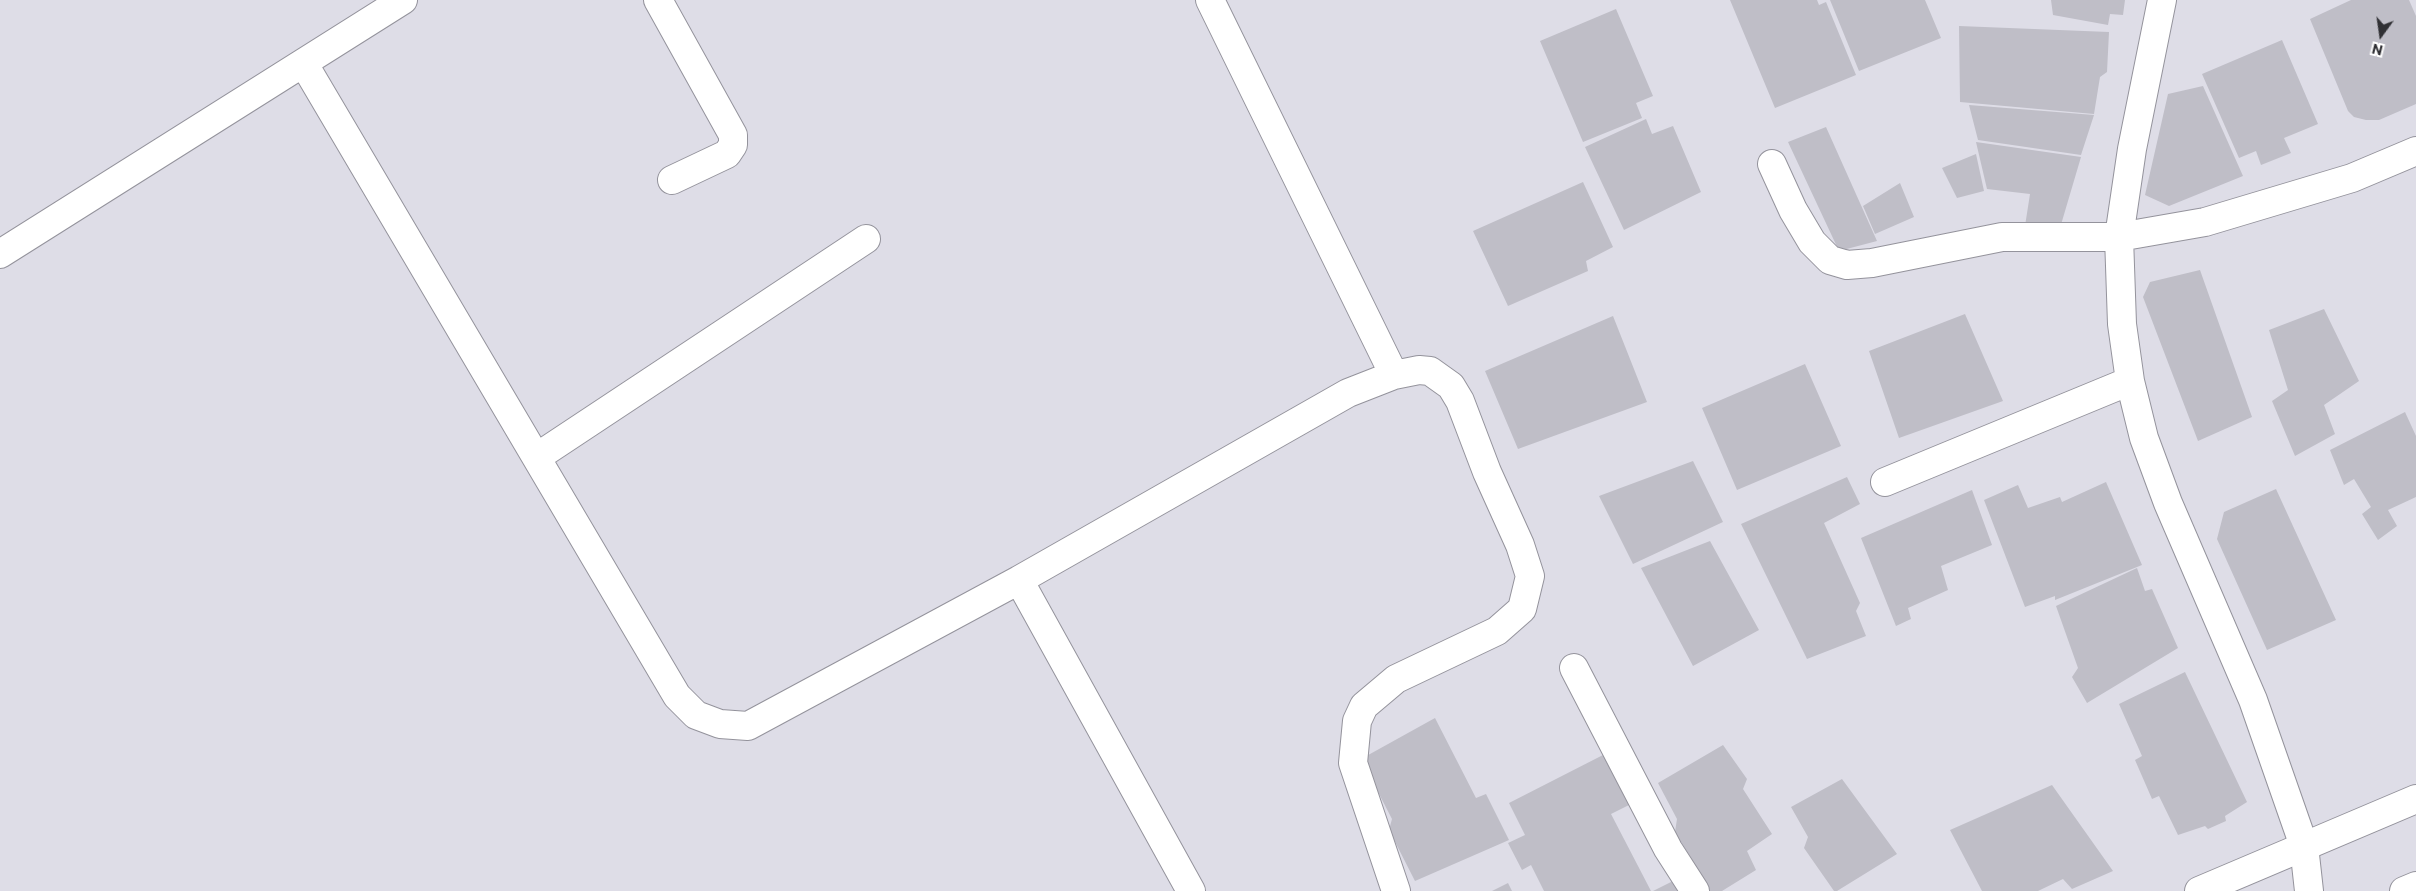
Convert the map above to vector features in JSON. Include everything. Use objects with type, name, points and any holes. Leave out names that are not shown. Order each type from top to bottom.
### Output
[{"type":"street","points":[[2,248],[304,64],[403,0]]},
{"type":"street","points":[[658,0],[733,135],[733,145],[727,154],[672,180]]},
{"type":"street","points":[[1210,0],[1394,374]]},
{"type":"street","points":[[2162,0],[2132,149],[2119,238],[2122,324],[2130,381],[2144,438],[2168,503],[2253,700],[2304,846],[2309,891]]},
{"type":"street","points":[[304,64],[677,696],[696,714],[720,724],[748,726],[1019,580],[1348,393],[1394,374],[1419,370],[1430,372],[1451,386],[1460,401],[1487,472],[1520,545],[1530,576],[1522,609],[1497,631],[1396,680],[1364,706],[1357,721],[1353,763],[1396,891]]},
{"type":"street","points":[[1772,164],[1812,242],[1830,260],[1847,265],[2002,237],[2119,238],[2205,222],[2352,178],[2416,151]]},
{"type":"street","points":[[536,457],[866,239]]},
{"type":"street","points":[[1885,482],[2130,381]]},
{"type":"street","points":[[1019,580],[1191,891]]},
{"type":"street","points":[[1574,668],[1668,849],[1695,891]]},
{"type":"street","points":[[2199,891],[2416,799]]},
{"type":"street","points":[[2404,891],[2416,886]]},
{"type":"building","points":[[1730,0],[1817,0],[1819,5],[1826,2],[1856,75],[1775,108]]},
{"type":"building","points":[[1830,0],[1925,0],[1941,38],[1859,71]]},
{"type":"building","points":[[2051,0],[2125,0],[2123,15],[2110,14],[2108,25],[2053,15]]},
{"type":"building","points":[[2351,0],[2409,0],[2416,16],[2416,104],[2379,120],[2366,120],[2354,117],[2348,111],[2310,19]]},
{"type":"building","points":[[1616,9],[1653,96],[1636,103],[1642,118],[1583,142],[1540,41]]},
{"type":"building","points":[[1959,26],[2109,32],[2107,72],[2100,77],[2094,114],[1960,102]]},
{"type":"building","points":[[2282,40],[2318,124],[2284,138],[2291,153],[2261,165],[2256,151],[2239,158],[2202,74]]},
{"type":"building","points":[[2203,86],[2243,176],[2169,206],[2145,195],[2168,94]]},
{"type":"building","points":[[1969,105],[2094,115],[2081,155],[1978,140]]},
{"type":"building","points":[[1646,119],[1652,134],[1673,126],[1701,192],[1624,230],[1585,147]]},
{"type":"building","points":[[1826,127],[1877,241],[1839,251],[1788,142]]},
{"type":"building","points":[[1976,142],[2081,157],[2060,228],[2025,226],[2030,194],[1987,189]]},
{"type":"building","points":[[1976,154],[1984,191],[1957,198],[1942,168]]},
{"type":"building","points":[[1583,182],[1613,247],[1586,261],[1588,271],[1508,306],[1473,231]]},
{"type":"building","points":[[1900,183],[1914,217],[1875,234],[1863,206]]},
{"type":"building","points":[[2200,270],[2252,417],[2198,441],[2143,297],[2150,282]]},
{"type":"building","points":[[2324,309],[2359,381],[2324,405],[2335,434],[2295,456],[2272,401],[2288,390],[2269,330]]},
{"type":"building","points":[[1965,314],[2003,401],[1899,438],[1869,351]]},
{"type":"building","points":[[1613,316],[1647,402],[1518,449],[1485,371]]},
{"type":"building","points":[[1805,364],[1841,446],[1737,490],[1702,408]]},
{"type":"building","points":[[2405,412],[2416,436],[2416,497],[2388,510],[2397,526],[2378,540],[2362,514],[2371,507],[2354,479],[2344,485],[2330,450]]},
{"type":"building","points":[[1693,461],[1723,522],[1633,564],[1599,496]]},
{"type":"building","points":[[1847,477],[1860,504],[1824,523],[1860,603],[1856,611],[1866,636],[1807,659],[1741,524]]},
{"type":"building","points":[[2106,482],[2142,565],[2055,600],[2055,596],[2025,607],[1984,500],[2018,485],[2028,508],[2060,497],[2062,502]]},
{"type":"building","points":[[2276,489],[2336,620],[2267,650],[2217,539],[2224,512]]},
{"type":"building","points":[[1972,490],[1992,545],[1941,566],[1948,590],[1908,608],[1911,619],[1896,626],[1861,538]]},
{"type":"building","points":[[1710,541],[1759,630],[1693,666],[1641,568]]},
{"type":"building","points":[[2137,568],[2145,591],[2152,589],[2178,648],[2087,703],[2072,677],[2078,668],[2056,606]]},
{"type":"building","points":[[2185,672],[2247,802],[2225,816],[2226,821],[2208,829],[2205,826],[2178,835],[2159,796],[2152,799],[2135,760],[2142,756],[2119,704]]},
{"type":"building","points":[[1435,718],[1476,798],[1486,794],[1509,840],[1415,881],[1389,830],[1392,819],[1361,759]]},
{"type":"building","points":[[1723,745],[1747,779],[1743,789],[1772,834],[1747,851],[1756,870],[1722,891],[1705,891],[1690,863],[1691,858],[1675,832],[1677,819],[1658,783]]},
{"type":"building","points":[[1603,755],[1629,805],[1611,814],[1651,891],[1544,891],[1531,865],[1522,870],[1508,843],[1525,835],[1509,803]]},
{"type":"building","points":[[1842,779],[1897,854],[1837,891],[1834,891],[1804,848],[1808,837],[1791,807]]},
{"type":"building","points":[[2052,785],[2113,871],[2072,889],[2063,879],[2038,891],[1982,891],[1950,830]]},
{"type":"building","points":[[1675,880],[1681,891],[1653,891]]},
{"type":"building","points":[[1508,883],[1512,891],[1492,891]]}]
